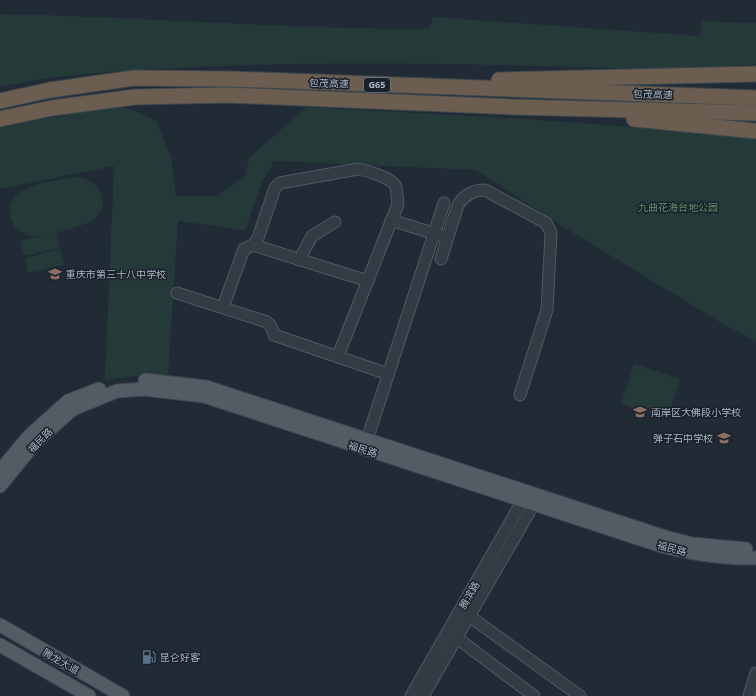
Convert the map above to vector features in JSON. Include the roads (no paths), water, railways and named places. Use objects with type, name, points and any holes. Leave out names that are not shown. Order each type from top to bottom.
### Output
[{"type":"highway","points":[[720,75],[756,71]]},
{"type":"highway","points":[[392,86],[568,77],[756,74]]},
{"type":"highway","name":"包茂高速","points":[[0,101],[50,90],[134,78],[230,79],[756,98]]},
{"type":"highway","name":"包茂高速","points":[[0,119],[52,108],[135,96],[228,95],[514,107],[756,113]]},
{"type":"highway","points":[[514,107],[756,132]]},
{"type":"main road","name":"福民路","points":[[0,471],[29,436],[68,401],[114,383],[144,380],[206,387],[366,444],[531,499],[662,546],[690,553],[720,557],[756,558]]},
{"type":"main road","name":"福民路","points":[[0,486],[36,442],[73,409],[117,391],[144,389],[204,396],[366,444]]},
{"type":"main road","name":"福民路","points":[[531,499],[665,537],[713,546],[756,549]]},
{"type":"main road","name":"腾龙大道","points":[[0,625],[123,696]]},
{"type":"main road","name":"腾龙大道","points":[[0,645],[89,696]]},
{"type":"street","points":[[0,93],[50,90]]},
{"type":"street","points":[[223,308],[244,249],[253,245],[258,238],[275,188],[280,183],[358,169],[368,171],[392,181],[396,187],[398,204],[338,356]]},
{"type":"street","points":[[441,259],[463,197],[476,190],[485,190],[546,223],[549,227],[551,233],[547,310],[520,395]]},
{"type":"street","points":[[366,444],[444,203]]},
{"type":"street","points":[[391,220],[448,238]]},
{"type":"street","points":[[299,260],[312,236],[335,222]]},
{"type":"street","points":[[253,245],[368,281]]},
{"type":"street","points":[[177,292],[267,322],[271,326],[274,335],[388,374]]},
{"type":"street","name":"腾滨路","points":[[423,696],[457,638],[531,499]]},
{"type":"street","name":"腾滨路","points":[[411,696],[531,499]]},
{"type":"street","points":[[469,616],[580,696]]},
{"type":"street","points":[[457,638],[534,696]]},
{"type":"street","points":[[749,696],[756,673]]},
{"type":"place","name":"重庆市第三十八中学校","points":[[55,274]]},
{"type":"place","name":"南岸区大佛段小学校","points":[[640,412]]},
{"type":"place","name":"弹子石中学校","points":[[724,438]]},
{"type":"place","name":"昆仑好客","points":[[149,657]]},
{"type":"park label","name":"九曲花海台地公园","points":[[678,207]]}]
